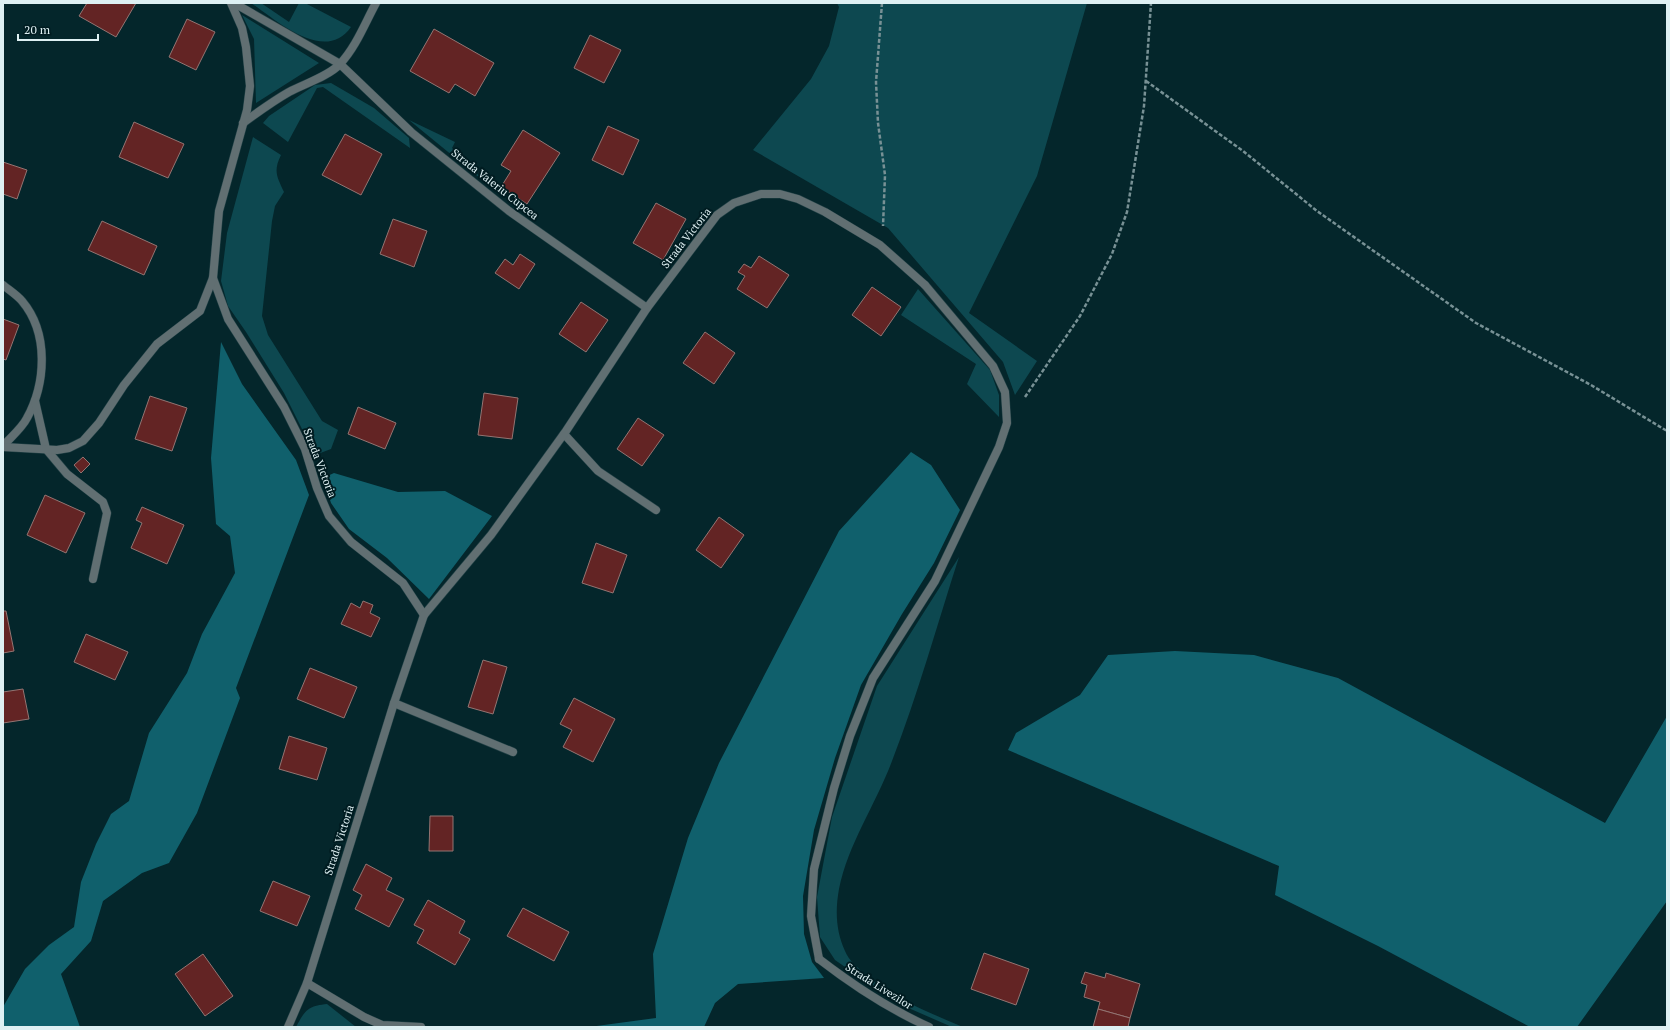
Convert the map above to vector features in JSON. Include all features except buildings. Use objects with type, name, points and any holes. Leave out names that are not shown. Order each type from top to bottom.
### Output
[{"type":"street","name":"Strada Valeriu Cupcea","points":[[233,3],[340,64],[412,132],[509,211],[647,308]]},
{"type":"street","name":"Strada Valeriu Cupcea","points":[[3,446],[46,449],[69,448],[83,441],[100,422],[124,385],[157,344],[200,311],[213,278],[219,211],[243,123],[250,86],[248,61],[242,28],[233,3]]},
{"type":"street","points":[[243,123],[270,104],[302,85],[331,72],[340,64],[353,45],[376,3]]},
{"type":"street","name":"Strada Victoria","points":[[288,1027],[307,983],[394,704],[424,615],[491,535],[564,434],[647,308],[717,215],[734,203],[761,194],[780,194],[798,199],[825,212],[880,245],[925,284],[994,366],[1005,392],[1007,423],[999,447],[935,581],[873,678],[850,736],[834,788],[814,869],[811,916],[819,959]]},
{"type":"street","name":"Strada Victoria","points":[[213,278],[228,319],[284,407],[306,449],[318,488],[329,516],[351,542],[403,583],[424,615]]},
{"type":"street","name":"Strada Valeriu Cupcea","points":[[3,285],[22,301],[33,318],[38,333],[42,370],[40,389],[26,419],[3,446]]},
{"type":"street","name":"Strada Valeriu Cupcea","points":[[35,401],[46,449],[67,474],[104,502],[107,513],[93,579]]},
{"type":"street","points":[[564,434],[598,471],[656,510]]},
{"type":"street","points":[[394,704],[513,752]]},
{"type":"street","name":"Strada Livezilor","points":[[819,959],[885,1006],[929,1027]]},
{"type":"street","points":[[307,983],[364,1017],[382,1025],[421,1027]]},
{"type":"path","points":[[880,245],[884,211],[885,175],[878,123],[876,82],[882,3]]},
{"type":"path","points":[[1024,398],[1080,316],[1112,254],[1127,212],[1144,106],[1152,3]]},
{"type":"path","points":[[1146,81],[1243,151],[1316,211],[1476,323],[1591,385],[1667,431]]},
{"type":"shaded area","points":[[251,3],[261,3],[289,22],[299,3],[305,3],[351,27],[340,37],[328,41],[315,40],[301,36],[287,28]]},
{"type":"shaded area","points":[[837,3],[1087,3],[1037,176],[969,313],[1037,361],[1015,395],[1003,362],[888,228],[753,150],[811,79],[829,46],[839,7]]},
{"type":"shaded area","points":[[242,15],[319,63],[256,103],[254,39]]},
{"type":"shaded area","points":[[331,83],[374,108],[409,138],[410,148],[323,87],[317,88],[288,142],[263,123],[269,116],[315,85]]},
{"type":"shaded area","points":[[409,120],[455,142],[452,148],[486,183]]},
{"type":"shaded area","points":[[253,137],[281,155],[277,165],[277,174],[284,192],[275,206],[272,221],[262,316],[268,335],[322,421],[338,430],[331,449],[315,455],[284,393],[228,306],[221,281],[227,233]]},
{"type":"shaded area","points":[[918,289],[990,370],[999,395],[999,417],[967,384],[976,364],[901,315]]},
{"type":"shaded area","points":[[221,342],[242,384],[296,460],[309,495],[236,688],[240,698],[197,813],[169,863],[142,873],[103,901],[91,941],[61,974],[80,1027],[3,1027],[3,1007],[25,969],[49,945],[74,927],[81,882],[96,844],[111,814],[129,801],[149,733],[187,673],[202,634],[235,573],[230,536],[216,524],[211,458]]},
{"type":"shaded area","points":[[911,452],[931,465],[960,510],[934,563],[902,614],[861,685],[835,758],[814,830],[803,896],[804,934],[812,962],[824,978],[738,984],[715,1003],[704,1027],[589,1027],[656,1018],[653,954],[688,838],[719,763],[839,531]]},
{"type":"shaded area","points":[[334,473],[398,492],[445,491],[492,516],[429,599],[387,558],[349,529],[331,503],[323,478]]},
{"type":"shaded area","points":[[959,557],[919,685],[901,736],[885,777],[843,872],[837,905],[837,921],[842,943],[847,955],[854,964],[876,983],[899,998],[963,1027],[952,1027],[897,1003],[835,960],[820,937],[817,897],[832,817],[877,686]]},
{"type":"shaded area","points":[[1175,651],[1254,655],[1338,678],[1605,823],[1667,716],[1667,901],[1577,1027],[1530,1027],[1378,946],[1275,895],[1279,866],[1008,750],[1016,733],[1080,695],[1108,655]]},
{"type":"shaded area","points":[[327,1004],[356,1027],[296,1027],[308,1010],[315,1006]]}]
